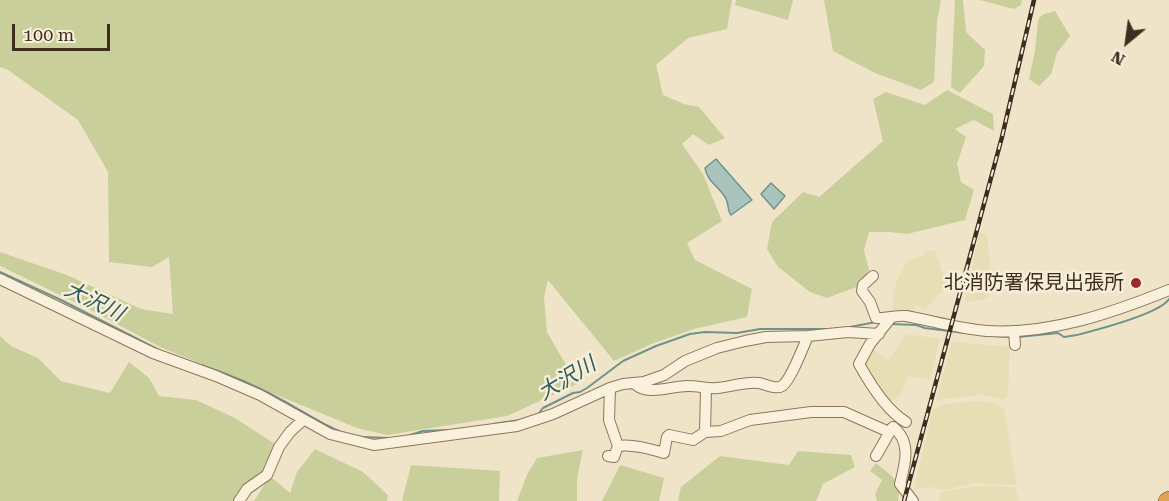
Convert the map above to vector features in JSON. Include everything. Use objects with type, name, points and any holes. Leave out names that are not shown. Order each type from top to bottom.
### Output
[{"type":"street","points":[[873,276],[863,285],[862,291],[870,302],[876,318],[890,319]]},
{"type":"street","points":[[0,279],[153,353],[260,395],[330,434],[374,445],[517,426],[553,414],[610,388],[644,382],[664,375],[685,361],[717,348],[766,337],[880,331]]},
{"type":"street","points":[[913,501],[900,483],[907,457],[903,440],[859,364],[870,344],[890,319],[896,315],[906,316],[1014,337],[1101,315],[1169,290]]},
{"type":"street","points":[[623,384],[634,383],[639,388],[661,390],[690,386],[714,388],[746,383],[783,386],[797,363],[808,336]]},
{"type":"street","points":[[608,456],[615,455],[618,446],[609,420],[610,388]]},
{"type":"street","points":[[705,432],[706,388]]},
{"type":"street","points":[[618,446],[642,447],[664,453],[669,435],[693,440],[705,432],[721,431],[750,420],[811,412],[844,412],[896,425]]},
{"type":"street","points":[[239,501],[247,489],[267,475],[279,447],[303,420]]},
{"type":"street","points":[[876,456],[896,425]]},
{"type":"shaded area","points":[[979,233],[986,234],[990,258],[989,298],[965,302]]},
{"type":"shaded area","points":[[928,250],[935,251],[946,283],[945,289],[925,309],[916,305],[912,314],[893,312],[893,294],[907,261],[922,256]]},
{"type":"shaded area","points":[[907,334],[940,339],[930,379],[907,376],[902,393],[891,402],[868,375],[863,363],[873,349],[888,360]]},
{"type":"shaded area","points":[[952,342],[1010,347],[1008,396],[1004,400],[983,395],[936,401]]},
{"type":"shaded area","points":[[977,401],[996,403],[1004,409],[1017,485],[974,483],[945,490],[931,487],[914,489],[933,409],[946,404]]},
{"type":"shaded area","points":[[977,486],[1012,487],[1017,490],[1019,501],[939,501],[941,492]]},
{"type":"green space","points":[[0,0],[732,0],[727,29],[688,38],[656,65],[663,95],[684,104],[699,107],[725,138],[709,145],[693,134],[682,144],[703,174],[722,221],[687,243],[695,260],[752,289],[747,317],[694,329],[654,343],[614,361],[548,280],[544,297],[547,332],[577,384],[507,416],[387,435],[357,428],[160,347],[87,308],[0,266],[0,252],[67,275],[141,309],[173,314],[169,257],[152,267],[109,262],[108,172],[78,120],[8,70],[0,67]]},
{"type":"green space","points":[[736,0],[793,0],[788,20],[735,5]]},
{"type":"green space","points":[[824,0],[941,0],[937,22],[934,82],[921,90],[875,73],[833,51]]},
{"type":"green space","points":[[955,0],[963,0],[966,32],[985,50],[984,66],[960,93],[951,87]]},
{"type":"green space","points":[[979,0],[1022,0],[1021,5],[1014,9]]},
{"type":"green space","points":[[1055,11],[1070,36],[1057,53],[1051,74],[1039,86],[1029,79],[1038,20],[1042,15]]},
{"type":"green space","points":[[947,90],[993,114],[994,131],[974,120],[955,129],[966,137],[957,164],[961,182],[974,190],[965,220],[907,234],[869,232],[864,250],[869,270],[859,286],[827,298],[810,292],[778,267],[767,249],[772,222],[803,192],[819,197],[883,141],[873,99],[886,92],[925,105]]},
{"type":"green space","points":[[0,336],[11,346],[38,358],[61,381],[110,393],[129,362],[149,378],[159,396],[196,400],[235,418],[275,444],[265,474],[235,501],[0,501]]},
{"type":"green space","points":[[315,449],[363,472],[388,495],[387,501],[254,501],[270,476],[290,493],[297,472]]},
{"type":"green space","points":[[583,450],[577,479],[577,501],[517,501],[527,475],[537,458]]},
{"type":"green space","points":[[798,451],[851,455],[855,467],[823,484],[816,501],[678,501],[681,487],[720,456],[789,465]]},
{"type":"green space","points":[[876,463],[897,483],[898,501],[877,501],[875,494],[882,480],[870,471]]},
{"type":"green space","points":[[411,465],[500,471],[499,501],[402,501]]},
{"type":"green space","points":[[620,465],[664,478],[659,501],[602,501]]},
{"type":"water","points":[[716,159],[752,200],[731,215],[725,197],[706,173],[705,168]]},
{"type":"water","points":[[771,183],[785,196],[774,209],[761,194]]},
{"type":"waterway","name":"大沢川","points":[[0,272],[159,350]]},
{"type":"waterway","name":"大沢川","points":[[1018,337],[1058,333],[1064,337],[1077,335],[1141,316],[1163,305],[1169,299]]},
{"type":"waterway","name":"大沢川","points":[[850,327],[876,322]]},
{"type":"waterway","name":"大沢川","points":[[891,324],[916,325],[965,333]]},
{"type":"waterway","name":"大沢川","points":[[539,413],[543,408],[587,388],[623,361],[690,334],[737,333],[760,329],[826,329]]},
{"type":"waterway","name":"大沢川","points":[[980,335],[1010,337]]},
{"type":"waterway","name":"大沢川","points":[[201,365],[266,391],[339,431]]},
{"type":"waterway","name":"大沢川","points":[[493,424],[520,420]]},
{"type":"waterway","name":"大沢川","points":[[410,435],[423,431],[448,430]]},
{"type":"waterway","name":"大沢川","points":[[362,437],[389,438]]},
{"type":"railway","points":[[904,501],[1002,137],[1034,0]]},
{"type":"place","name":"北消防署保見出張所","points":[[1136,283]]}]
